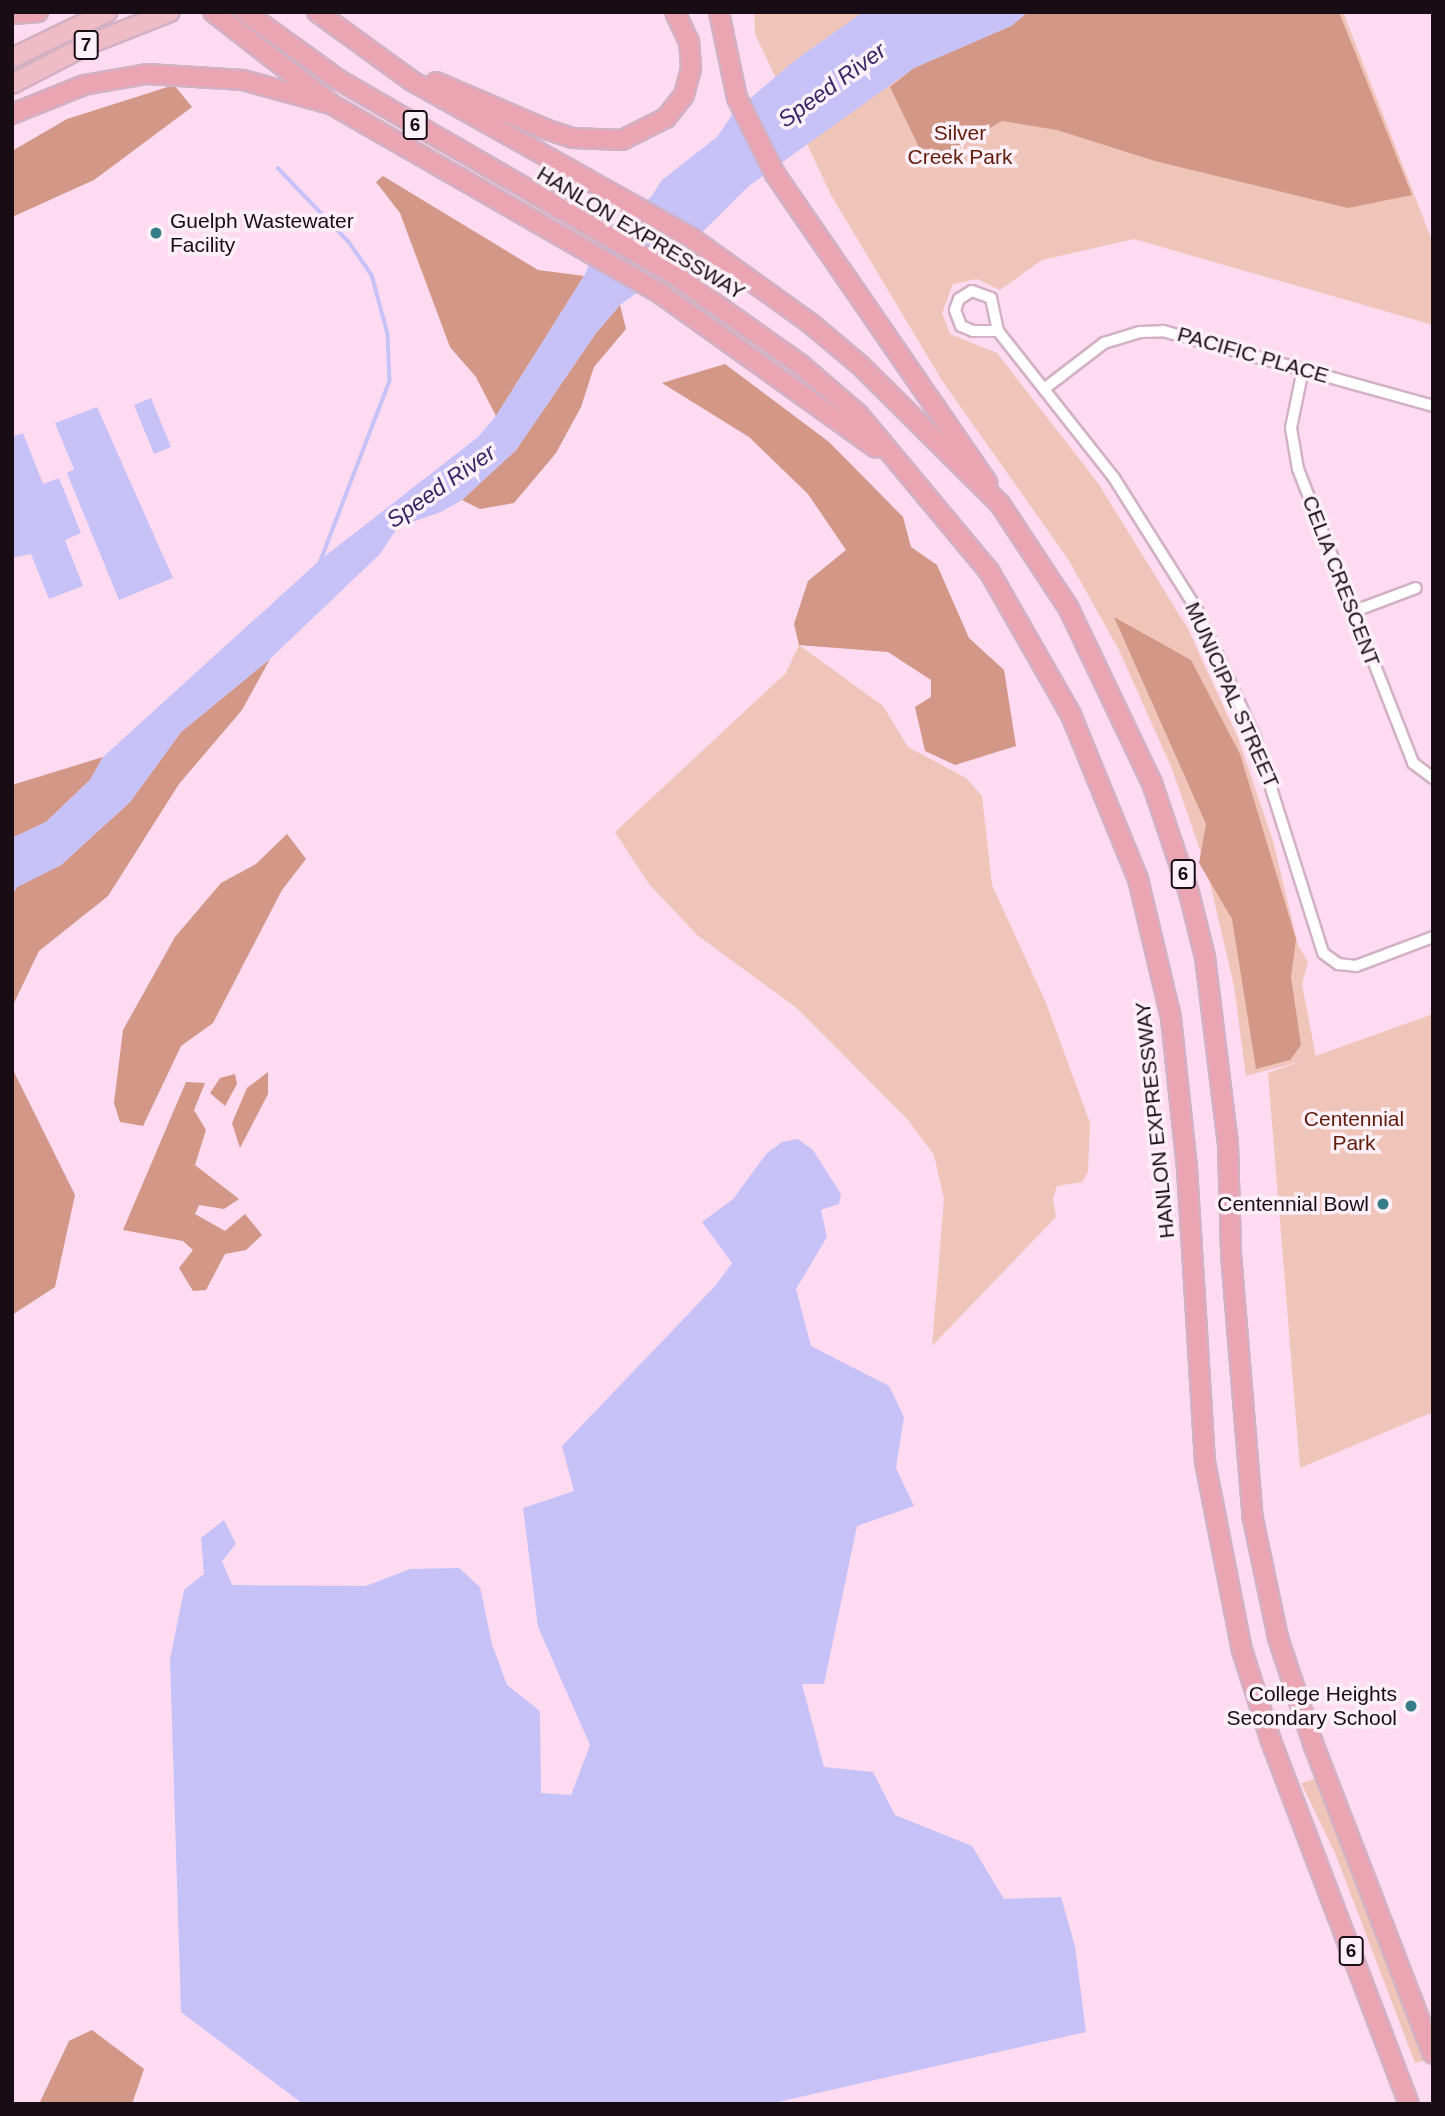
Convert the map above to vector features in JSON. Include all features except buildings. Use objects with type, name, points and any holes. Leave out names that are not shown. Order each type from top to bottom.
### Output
[{"type":"highway","points":[[12,14],[38,12]]},
{"type":"highway","points":[[213,12],[331,104],[575,245],[707,326],[898,465]]},
{"type":"highway","name":"HANLON EXPRESSWAY","points":[[244,12],[339,80],[592,226],[722,307],[801,365],[858,414],[989,571],[1071,715],[1138,878],[1171,1018],[1186,1168],[1200,1411],[1223,1566],[1242,1650],[1271,1741],[1409,2104]]},
{"type":"highway","name":"HANLON EXPRESSWAY","points":[[317,12],[412,80],[619,196],[749,277],[860,365],[1000,504],[1051,577],[1091,651],[1152,783],[1189,894],[1216,1023],[1240,1383],[1253,1519],[1264,1578],[1295,1693],[1433,2054]]},
{"type":"highway","points":[[379,54],[545,129],[573,138],[622,140],[666,118],[684,95],[691,68],[689,42],[676,12]]},
{"type":"highway","points":[[719,12],[730,74],[751,132],[803,213],[962,441],[1000,504]]},
{"type":"highway","points":[[12,114],[84,85],[158,74],[243,80],[331,104]]},
{"type":"main road","name":"7","points":[[12,58],[107,12]]},
{"type":"main road","name":"7","points":[[12,84],[87,45],[167,13]]},
{"type":"street","name":"MUNICIPAL STREET","points":[[998,331],[961,326],[955,310],[959,299],[972,291],[987,294],[995,307],[998,331],[1116,480],[1197,610],[1262,757],[1323,953],[1338,964],[1356,966],[1433,937]]},
{"type":"street","name":"PACIFIC PLACE","points":[[1044,388],[1098,346],[1151,331],[1183,334],[1433,406]]},
{"type":"street","name":"CELIA CRESCENT","points":[[1303,369],[1292,415],[1294,454],[1352,612],[1413,763],[1433,778]]},
{"type":"street","points":[[1352,612],[1416,587]]},
{"type":"green space","name":"Silver Creek Park","points":[[754,12],[1343,12],[1433,243],[1433,325],[1134,239],[1042,260],[1000,290],[977,279],[953,284],[942,313],[950,334],[997,353],[1098,483],[1188,629],[1238,738],[1273,841],[1298,945],[1308,962],[1302,984],[1316,1057],[1246,1076],[1234,986],[1207,870],[1172,769],[1119,650],[1068,559],[943,382],[831,195],[755,34]]},
{"type":"green space","points":[[1028,12],[1339,12],[1412,195],[1348,208],[1155,161],[1057,130],[1002,121],[927,164],[890,87],[914,68],[1011,26]]},
{"type":"green space","points":[[174,85],[192,107],[94,180],[12,217],[12,151],[67,119]]},
{"type":"green space","points":[[383,176],[538,270],[584,276],[496,416],[476,377],[450,347],[400,213],[376,182]]},
{"type":"green space","points":[[620,305],[626,329],[594,367],[581,407],[556,453],[514,503],[480,509],[462,500],[516,450],[596,333]]},
{"type":"green space","points":[[725,364],[829,442],[903,517],[911,547],[937,565],[969,638],[1004,670],[1016,746],[955,765],[925,751],[915,707],[931,697],[931,680],[888,652],[799,645],[794,624],[808,581],[846,550],[808,494],[749,437],[662,383]]},
{"type":"green space","points":[[1114,617],[1191,660],[1240,754],[1296,939],[1291,977],[1301,1045],[1290,1060],[1256,1069],[1232,919],[1199,863],[1206,824]]},
{"type":"green space","points":[[799,645],[883,706],[908,747],[966,778],[982,796],[992,885],[1046,1003],[1090,1123],[1088,1172],[1082,1182],[1057,1186],[1053,1199],[1056,1217],[932,1346],[944,1199],[934,1155],[908,1120],[798,1009],[697,935],[649,884],[615,832],[786,673]]},
{"type":"green space","points":[[270,659],[242,710],[179,784],[108,896],[39,951],[12,1007],[12,895],[17,887],[61,865],[130,802],[181,732]]},
{"type":"green space","points":[[103,757],[90,780],[46,822],[12,838],[12,785]]},
{"type":"green space","points":[[287,834],[306,859],[282,890],[213,1023],[181,1046],[143,1126],[120,1122],[114,1103],[123,1030],[175,937],[221,883],[256,864]]},
{"type":"green space","name":"Centennial Park","points":[[1433,1014],[1433,1412],[1300,1468],[1268,1073]]},
{"type":"green space","points":[[12,1068],[75,1195],[55,1287],[12,1315]]},
{"type":"green space","points":[[268,1072],[268,1094],[240,1148],[232,1123],[247,1088]]},
{"type":"green space","points":[[235,1074],[237,1084],[225,1106],[210,1093],[220,1078]]},
{"type":"green space","points":[[186,1082],[205,1083],[194,1110],[206,1130],[195,1165],[239,1199],[224,1209],[199,1205],[195,1214],[225,1231],[245,1214],[262,1235],[246,1250],[225,1254],[206,1290],[193,1291],[179,1268],[193,1250],[183,1241],[123,1230]]},
{"type":"green space","points":[[1318,1778],[1425,2060],[1415,2063],[1335,1853],[1301,1783]]},
{"type":"green space","points":[[92,2030],[144,2069],[132,2104],[39,2104],[69,2041]]},
{"type":"water","name":"Speed River","points":[[863,12],[1028,12],[1011,26],[914,68],[749,186],[654,280],[620,305],[596,333],[516,450],[462,500],[441,512],[398,527],[380,554],[270,659],[181,732],[130,802],[61,865],[17,887],[12,895],[12,838],[46,822],[90,780],[103,757],[320,560],[478,437],[496,416],[584,276],[604,231],[651,197],[662,180],[717,137],[734,112],[794,61]]},
{"type":"water","points":[[151,398],[171,447],[154,454],[134,405]]},
{"type":"water","points":[[97,407],[173,578],[119,600],[67,473],[74,469],[55,423]]},
{"type":"water","points":[[23,433],[43,484],[59,478],[81,533],[65,540],[83,586],[49,599],[31,554],[12,558],[12,437]]},
{"type":"water","points":[[798,1139],[813,1150],[841,1194],[839,1204],[821,1210],[827,1237],[796,1289],[811,1346],[889,1386],[904,1417],[896,1468],[914,1506],[857,1526],[824,1684],[802,1684],[824,1767],[873,1772],[895,1815],[972,1846],[1004,1899],[1061,1897],[1075,1946],[1086,2032],[769,2104],[303,2104],[181,2012],[170,1659],[184,1590],[204,1574],[201,1538],[224,1520],[236,1544],[222,1561],[232,1585],[366,1586],[410,1569],[459,1568],[480,1587],[492,1644],[507,1685],[540,1711],[541,1793],[571,1795],[590,1745],[538,1627],[523,1508],[574,1491],[562,1446],[716,1285],[732,1263],[702,1222],[733,1199],[767,1153],[782,1142]]},
{"type":"waterway","points":[[278,168],[349,242],[372,275],[388,334],[390,381],[320,563]]},
{"type":"place","name":"Guelph Wastewater Facility","points":[[156,233]]},
{"type":"place","name":"Centennial Bowl","points":[[1383,1204]]},
{"type":"place","name":"College Heights Secondary School","points":[[1411,1706]]}]
